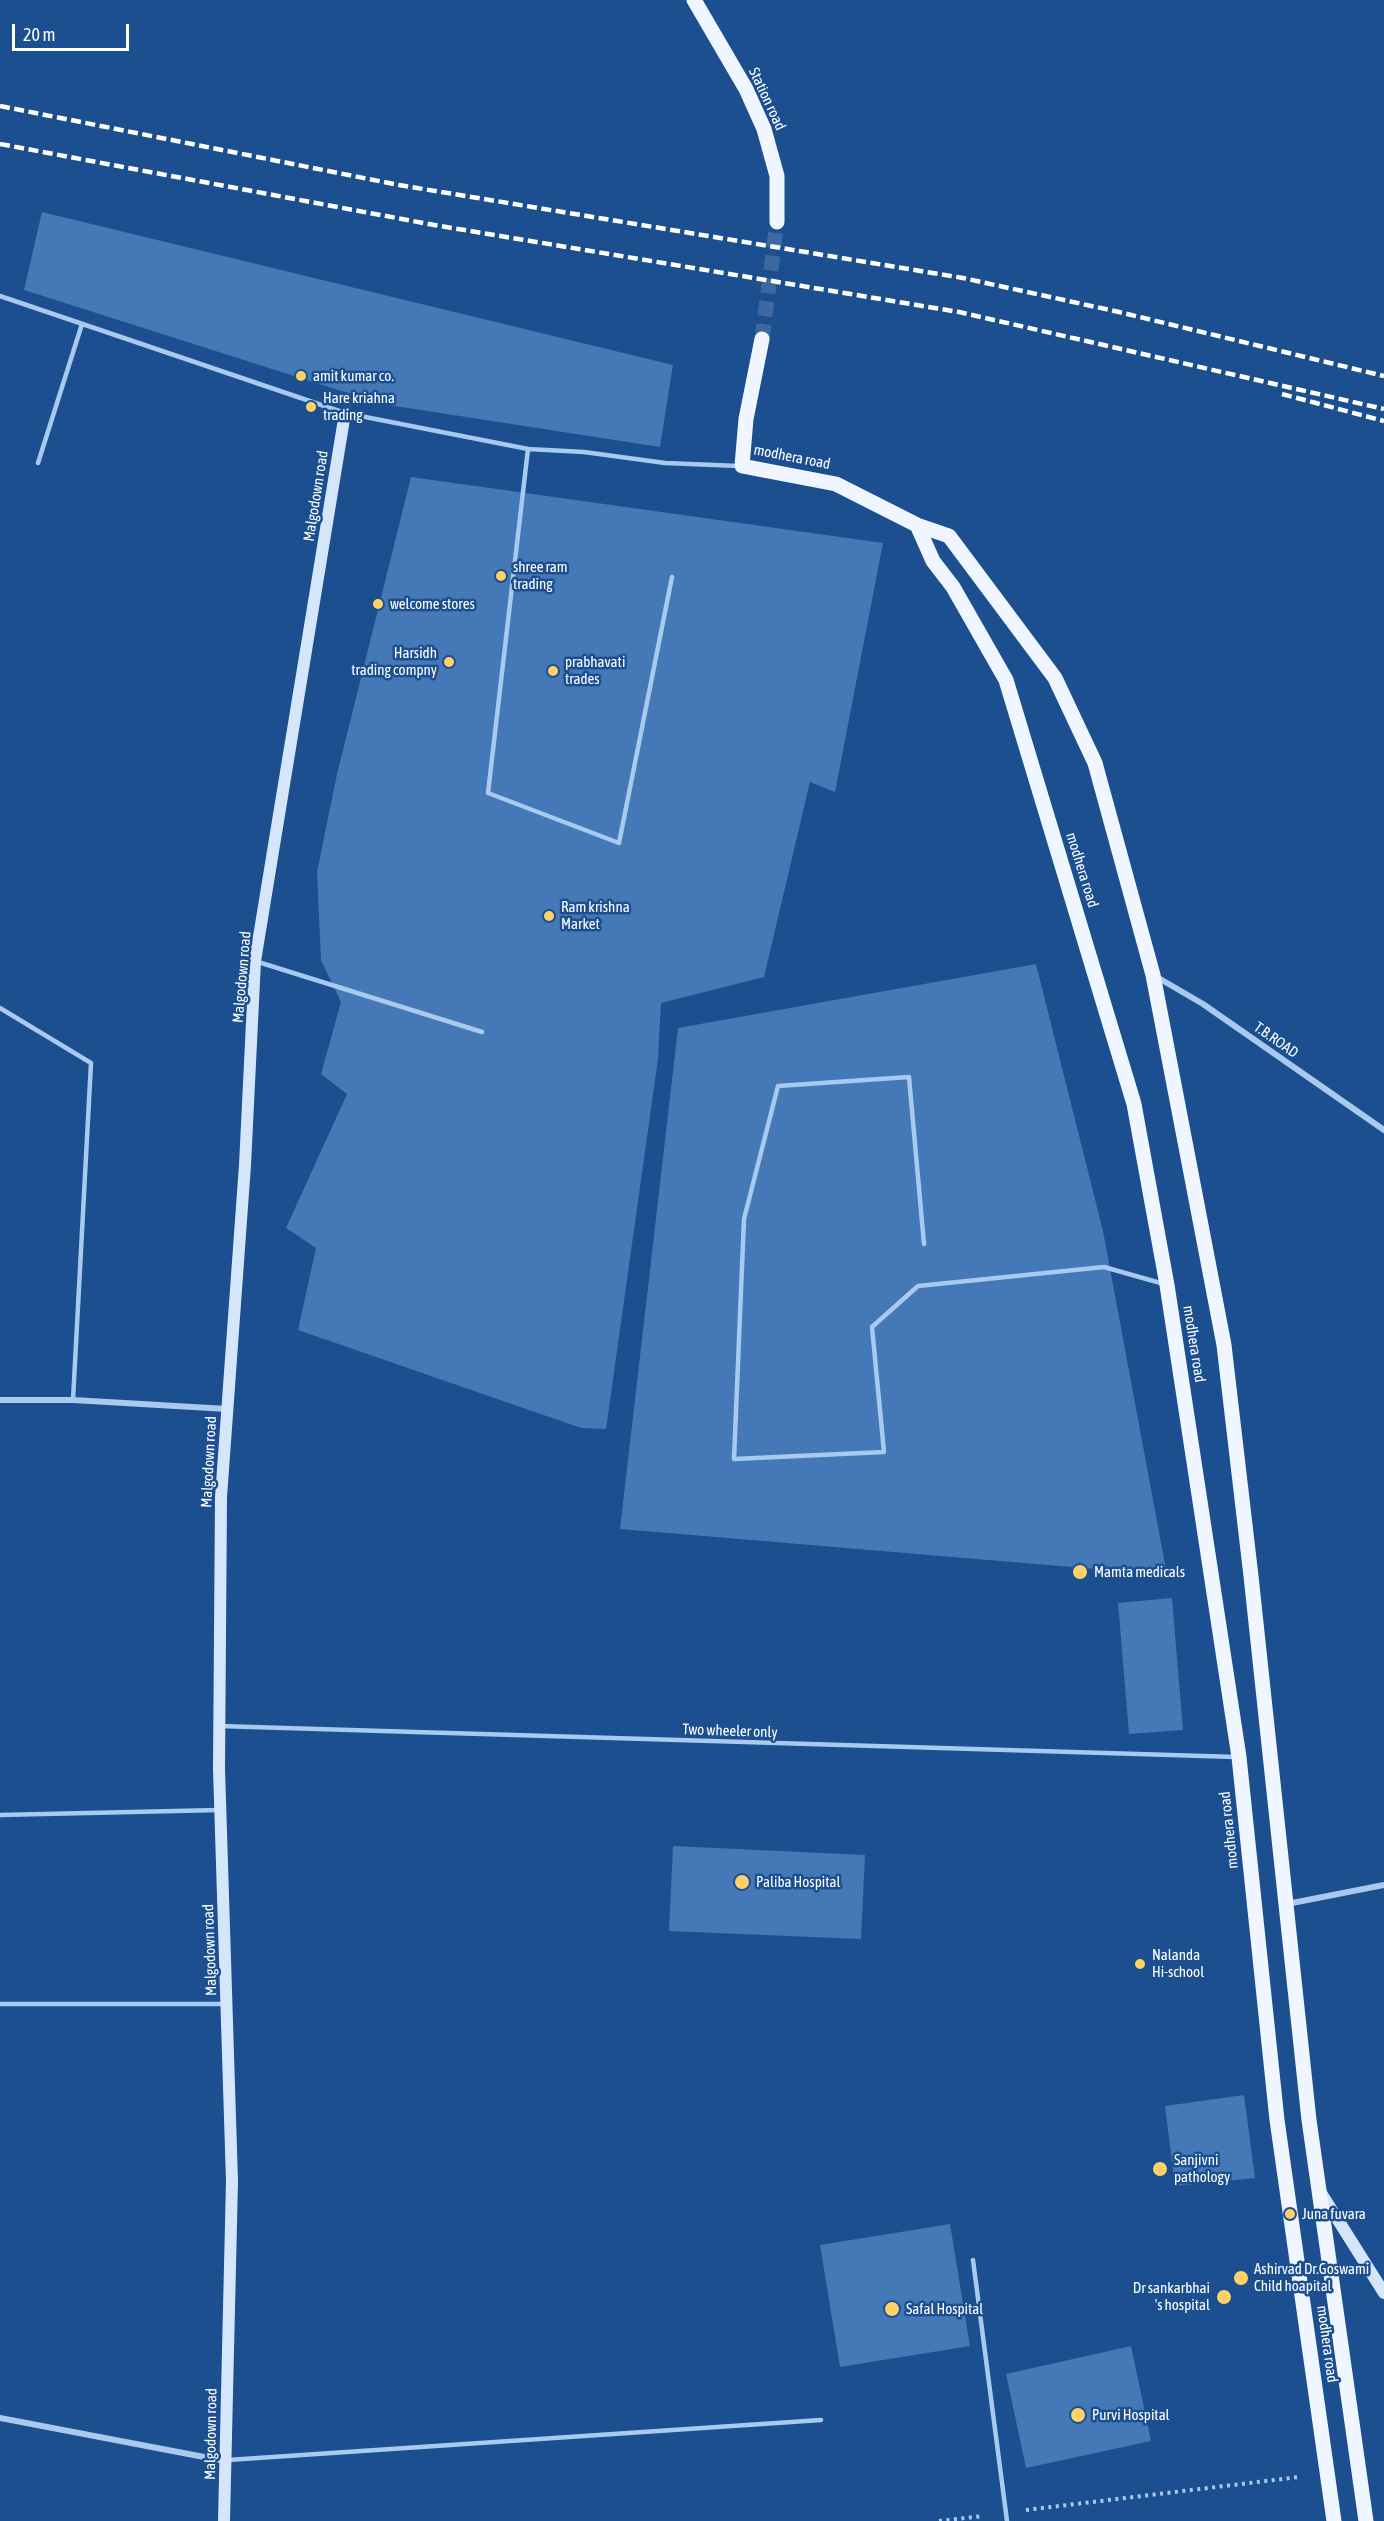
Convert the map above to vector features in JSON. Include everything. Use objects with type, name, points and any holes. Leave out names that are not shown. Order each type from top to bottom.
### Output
[{"type":"main road","name":"Station road","points":[[694,0],[746,89],[764,129],[777,176],[777,222]]},
{"type":"main road","name":"modhera road","points":[[762,339],[746,419],[742,466],[836,484],[917,525],[933,561],[953,586],[1006,680],[1134,1104],[1167,1285],[1239,1757],[1277,2120],[1334,2521]]},
{"type":"main road","points":[[917,525],[949,536],[1055,678],[1095,763],[1153,975],[1224,1345],[1309,2120],[1366,2521]]},
{"type":"street","name":"Malgodown road","points":[[224,2521],[232,2181],[219,1726],[221,1497],[245,1165],[255,961],[345,413]]},
{"type":"street","name":"T.B.ROAD","points":[[1153,975],[1203,1004],[1384,1130]]},
{"type":"street","points":[[0,1400],[73,1400],[227,1409]]},
{"type":"street","points":[[1286,1904],[1384,1885]]},
{"type":"street","points":[[1319,2189],[1384,2293]]},
{"type":"street","points":[[0,2418],[225,2461]]},
{"type":"lane","points":[[0,296],[345,413],[528,449],[584,452],[665,463],[742,466]]},
{"type":"lane","points":[[39,464],[82,324]]},
{"type":"lane","points":[[528,449],[488,793],[619,843],[672,577]]},
{"type":"lane","points":[[255,961],[482,1032]]},
{"type":"lane","points":[[0,1008],[91,1063],[73,1400]]},
{"type":"lane","points":[[924,1244],[909,1077],[778,1086],[744,1219],[734,1459],[884,1452],[872,1327],[918,1286],[1104,1267],[1167,1285]]},
{"type":"lane","name":"Two wheeler only","points":[[219,1726],[1239,1757]]},
{"type":"lane","points":[[0,1815],[221,1810]]},
{"type":"lane","points":[[0,2004],[227,2004]]},
{"type":"lane","points":[[973,2260],[1007,2521]]},
{"type":"lane","points":[[225,2461],[821,2420]]},
{"type":"path","points":[[1022,2511],[1327,2474]]},
{"type":"path","points":[[939,2521],[986,2515]]},
{"type":"building","points":[[42,212],[673,365],[660,447],[382,404],[24,290]]},
{"type":"building","name":"Ram krishna Market","points":[[411,477],[883,543],[835,792],[810,782],[764,977],[661,1003],[658,1059],[606,1429],[581,1428],[298,1330],[316,1248],[286,1228],[347,1094],[321,1074],[341,1002],[321,960],[317,872],[337,774]]},
{"type":"building","points":[[1036,964],[1103,1231],[1167,1575],[620,1529],[678,1028]]},
{"type":"building","points":[[1172,1598],[1183,1730],[1129,1734],[1118,1603]]},
{"type":"building","points":[[673,1846],[865,1855],[861,1939],[669,1931]]},
{"type":"building","points":[[1244,2095],[1255,2178],[1175,2186],[1165,2106]]},
{"type":"building","points":[[950,2224],[970,2346],[840,2367],[820,2245]]},
{"type":"building","points":[[1131,2346],[1151,2441],[1026,2468],[1006,2374]]},
{"type":"tunnel","points":[[762,339],[777,222]]},
{"type":"railway","points":[[0,106],[399,185],[963,278],[1119,312],[1384,376]]},
{"type":"railway","points":[[0,144],[434,225],[959,312],[1384,409]]},
{"type":"railway","points":[[1282,394],[1384,421]]},
{"type":"place","name":"amit kumar co.","points":[[301,376]]},
{"type":"place","name":"Hare kriahna trading","points":[[311,407]]},
{"type":"place","name":"shree ram trading","points":[[501,576]]},
{"type":"place","name":"welcome stores","points":[[378,604]]},
{"type":"place","name":"Harsidh trading compny","points":[[449,662]]},
{"type":"place","name":"prabhavati trades","points":[[553,671]]},
{"type":"place","name":"Ram krishna Market","points":[[549,916]]},
{"type":"place","name":"Mamta medicals","points":[[1080,1572]]},
{"type":"place","name":"Paliba Hospital","points":[[742,1882]]},
{"type":"place","name":"Nalanda Hi-school","points":[[1140,1964]]},
{"type":"place","name":"Sanjivni pathology","points":[[1160,2169]]},
{"type":"place","name":"Juna fuvara","points":[[1290,2214]]},
{"type":"place","name":"Ashirvad Dr.Goswami Child hoapital","points":[[1241,2278]]},
{"type":"place","name":"Dr sankarbhai 's hospital","points":[[1224,2297]]},
{"type":"place","name":"Safal Hospital","points":[[892,2309]]},
{"type":"place","name":"Purvi Hospital","points":[[1078,2415]]}]
